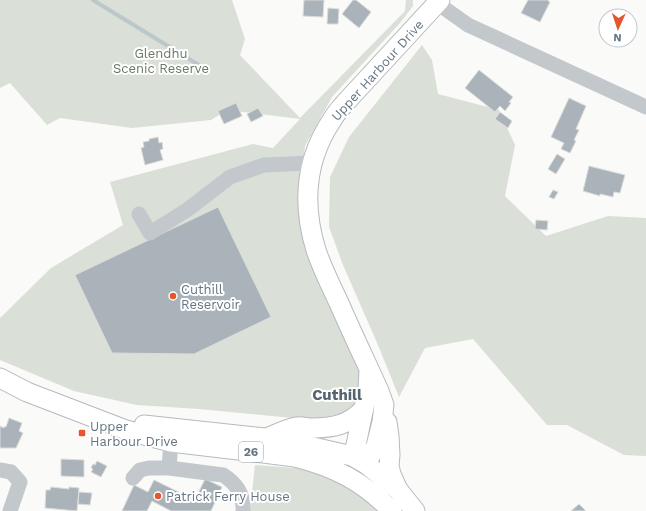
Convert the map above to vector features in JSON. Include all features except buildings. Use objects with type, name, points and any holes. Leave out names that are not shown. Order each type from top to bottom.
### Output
[{"type":"main road","name":"Upper Harbour Drive","points":[[369,369],[368,389],[356,445],[359,460],[376,446],[382,422],[384,405],[369,369],[324,269],[314,244],[309,220],[308,200],[312,163],[320,141],[332,118],[437,1]]},
{"type":"main road","name":"26","points":[[0,378],[27,392],[126,430],[148,436],[171,442],[295,457],[329,467],[346,475],[367,489],[392,511]]},
{"type":"main road","points":[[384,405],[389,436],[389,466],[399,491]]},
{"type":"main road","points":[[265,438],[298,426],[323,428],[342,424],[353,419],[363,410]]},
{"type":"main road","name":"26","points":[[99,419],[265,438],[300,444],[359,460],[399,491],[415,511]]},
{"type":"street","points":[[437,1],[468,25],[646,107]]},
{"type":"street","points":[[139,214],[150,233],[187,210],[230,177],[264,165],[312,163]]},
{"type":"street","points":[[168,468],[171,442]]},
{"type":"street","points":[[133,478],[140,470],[149,468],[168,468],[223,475],[230,479],[238,488],[242,498],[243,511]]},
{"type":"street","points":[[0,470],[11,472],[20,482],[10,511]]},
{"type":"green space","name":"Glendhu Scenic Reserve","points":[[0,0],[232,0],[245,39],[240,55],[300,118],[405,11],[406,0],[413,0],[413,6],[400,23],[332,97],[305,146],[300,194],[363,372],[352,411],[313,420],[199,409],[137,405],[74,391],[0,360],[0,318],[51,268],[123,225],[110,182],[253,144],[273,148],[300,119],[227,110],[211,120],[132,128],[60,118],[47,125],[10,83],[0,88]]},
{"type":"green space","points":[[422,45],[432,60],[438,94],[499,110],[515,145],[505,196],[546,236],[608,216],[646,218],[646,456],[624,455],[567,425],[547,425],[473,339],[425,348],[399,397],[343,265],[329,227],[330,177],[349,137]]},
{"type":"green space","points":[[255,465],[309,469],[346,485],[380,511],[250,511]]},
{"type":"waterway","points":[[93,0],[207,70]]},
{"type":"place","name":"Cuthill Reservoir","points":[[173,296]]},
{"type":"place","name":"Upper Harbour Drive","points":[[82,433]]},
{"type":"place","name":"Patrick Ferry House","points":[[158,496]]},
{"type":"district","name":"Cuthill","points":[[337,395]]}]
